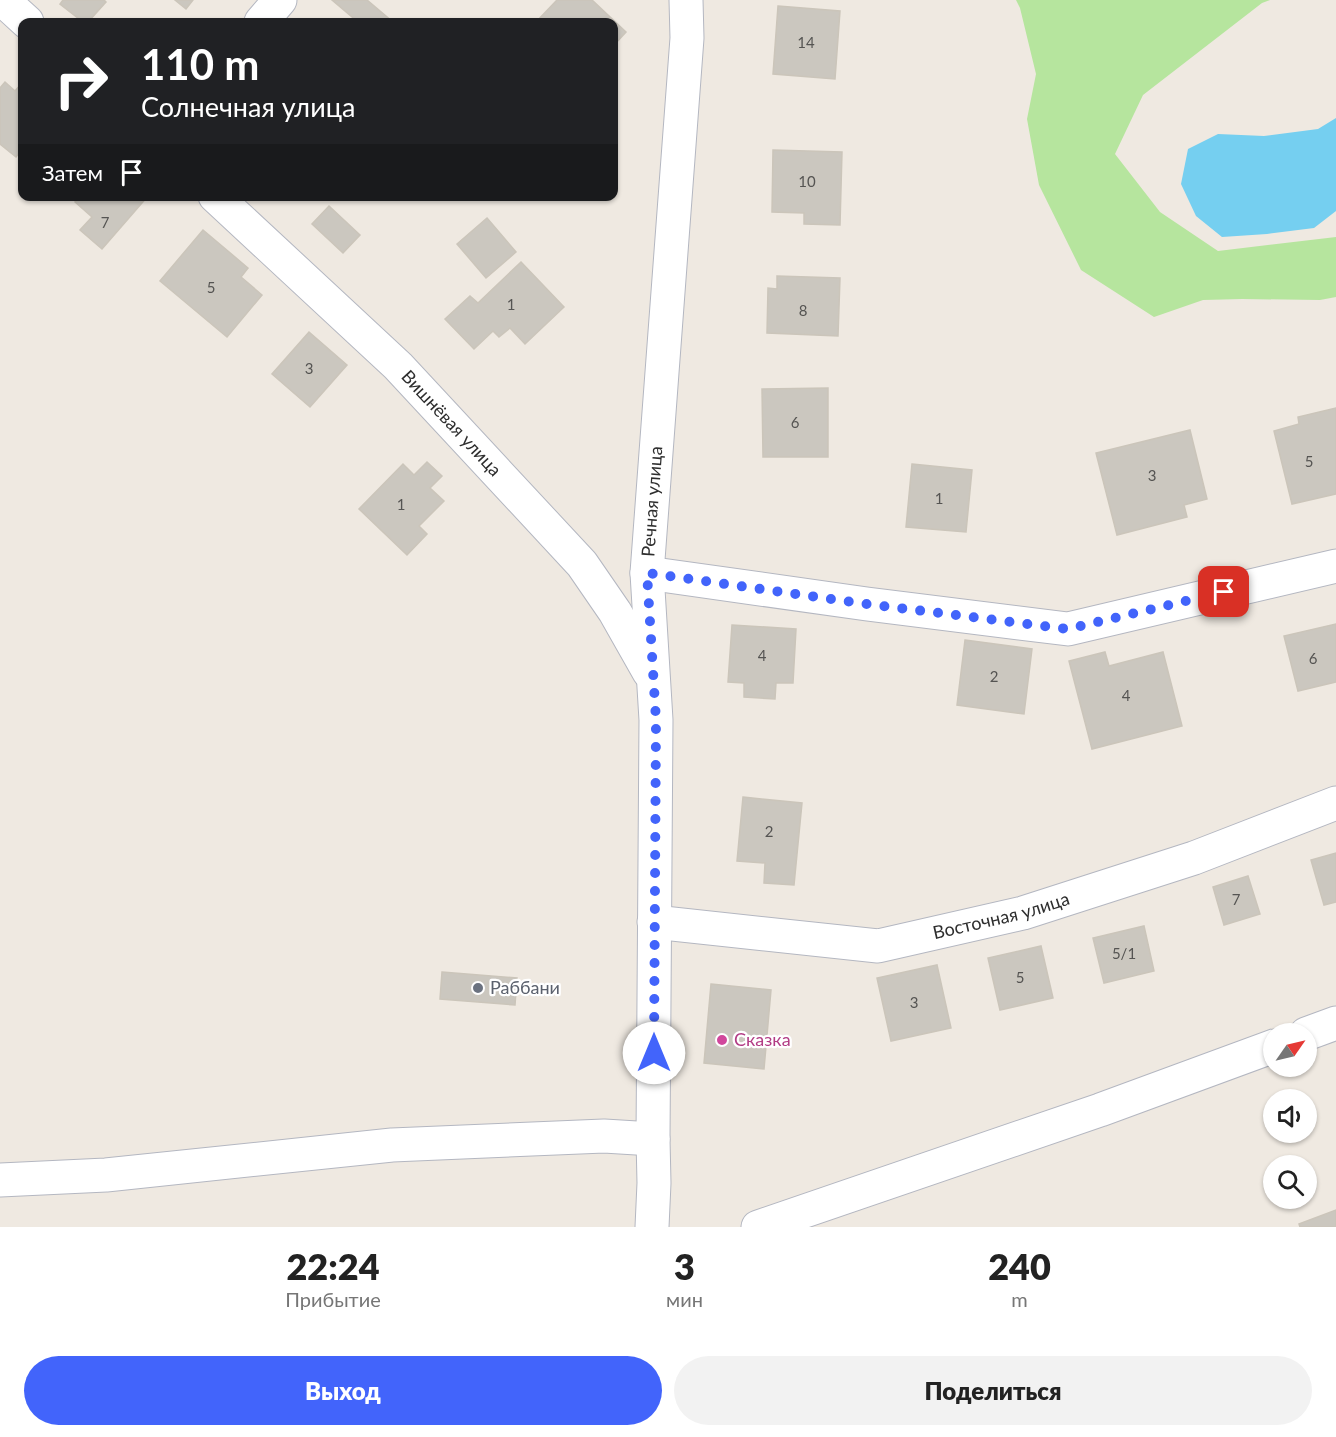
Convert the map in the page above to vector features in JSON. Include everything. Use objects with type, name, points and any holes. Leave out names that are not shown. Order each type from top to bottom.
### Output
[{"type":"street","points":[[3,0],[23,18]]},
{"type":"street","points":[[264,18],[280,0]]},
{"type":"street","name":"Речная улица","points":[[652,1227],[656,720],[647,573],[687,38],[686,0]]},
{"type":"street","name":"Вишнёвая улица","points":[[220,201],[398,366],[582,564],[615,612],[653,679]]},
{"type":"street","points":[[647,573],[1068,629],[1336,566]]},
{"type":"street","name":"Восточная улица","points":[[654,922],[878,946],[1023,913],[1194,858],[1336,803]]},
{"type":"street","points":[[1317,1030],[1336,1023]]},
{"type":"street","points":[[759,1227],[1100,1110],[1263,1050]]},
{"type":"street","points":[[0,1180],[106,1175],[392,1145],[604,1136],[653,1139]]},
{"type":"green space","points":[[1016,0],[1270,0],[1262,3],[1143,95],[1115,154],[1160,212],[1218,251],[1336,237],[1336,297],[1320,300],[1203,300],[1154,317],[1081,270],[1039,185],[1027,119],[1036,74]]},
{"type":"water","points":[[1336,118],[1336,211],[1314,228],[1222,237],[1196,216],[1181,184],[1188,149],[1218,134],[1264,136],[1318,129]]},
{"type":"building","points":[[63,0],[104,0],[106,2],[92,18],[78,18],[60,4]]},
{"type":"building","points":[[175,0],[193,0],[186,9]]},
{"type":"building","points":[[332,0],[367,0],[388,18],[353,18]]},
{"type":"building","points":[[557,0],[592,0],[611,18],[540,18]]},
{"type":"building","points":[[778,6],[840,11],[835,79],[773,74]]},
{"type":"building","points":[[618,24],[626,32],[618,41]]},
{"type":"building","points":[[5,82],[15,91],[18,88],[18,154],[16,157],[0,144],[0,88]]},
{"type":"building","points":[[773,150],[842,152],[840,225],[804,224],[804,213],[772,212]]},
{"type":"building","points":[[144,201],[102,249],[80,230],[92,217],[75,202]]},
{"type":"building","points":[[329,206],[360,235],[343,253],[312,224]]},
{"type":"building","points":[[487,218],[516,252],[486,278],[457,244]]},
{"type":"building","points":[[203,230],[248,268],[241,277],[262,295],[227,337],[160,281]]},
{"type":"building","points":[[521,262],[564,307],[525,344],[510,328],[499,337],[493,331],[474,349],[445,319],[470,296],[478,303]]},
{"type":"building","points":[[777,276],[840,278],[838,336],[767,333],[768,288],[777,289]]},
{"type":"building","points":[[309,332],[347,365],[310,407],[272,374]]},
{"type":"building","points":[[828,388],[828,457],[763,457],[762,389]]},
{"type":"building","points":[[1336,408],[1336,494],[1292,504],[1274,431],[1299,424],[1298,417]]},
{"type":"building","points":[[1190,430],[1207,499],[1184,505],[1187,517],[1117,535],[1096,453]]},
{"type":"building","points":[[427,462],[442,476],[430,488],[444,501],[419,526],[427,534],[407,555],[359,509],[403,464],[414,475]]},
{"type":"building","points":[[912,464],[972,470],[966,532],[906,527]]},
{"type":"building","points":[[1336,624],[1336,682],[1298,691],[1284,636]]},
{"type":"building","points":[[732,625],[796,629],[793,683],[776,683],[775,699],[744,697],[744,683],[728,682]]},
{"type":"building","points":[[965,640],[1032,649],[1024,714],[957,705]]},
{"type":"building","points":[[1105,652],[1109,666],[1163,652],[1182,726],[1092,749],[1069,661]]},
{"type":"building","points":[[743,797],[802,803],[794,885],[764,883],[765,863],[737,861]]},
{"type":"building","points":[[1336,853],[1336,902],[1324,905],[1311,860]]},
{"type":"building","points":[[1248,876],[1260,914],[1224,925],[1213,887]]},
{"type":"building","points":[[1144,926],[1154,971],[1104,983],[1093,938]]},
{"type":"building","points":[[1041,946],[1053,998],[1000,1010],[988,958]]},
{"type":"building","points":[[937,965],[951,1028],[891,1041],[877,978]]},
{"type":"building","name":"Раббани","points":[[442,972],[517,978],[515,1005],[440,999]]},
{"type":"building","points":[[711,984],[771,990],[764,1069],[704,1063]]},
{"type":"building","points":[[1336,1210],[1336,1227],[1300,1227],[1299,1224]]},
{"type":"place","name":"Раббани","points":[[478,988]]},
{"type":"place","name":"Сказка","points":[[722,1040]]},
{"type":"route","points":[[654,1053],[656,720],[647,573],[1068,629],[1224,592]]}]
